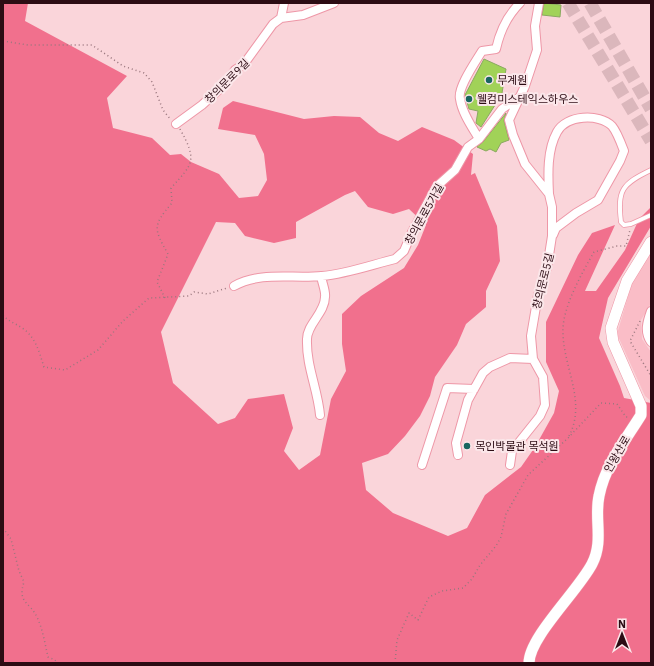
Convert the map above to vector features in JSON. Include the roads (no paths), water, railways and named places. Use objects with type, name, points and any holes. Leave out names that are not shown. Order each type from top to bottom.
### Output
[{"type":"street","points":[[284,3],[281,18],[303,15],[334,3]]},
{"type":"street","points":[[479,139],[466,116],[459,98],[467,74],[482,51],[496,49],[500,32],[512,10],[520,3]]},
{"type":"street","name":"창의문로5길","points":[[510,465],[512,451],[540,416],[545,405],[544,377],[533,359],[531,336],[538,295],[547,268],[552,236],[552,207],[549,194],[525,164],[513,135],[509,120],[537,50],[535,26],[539,3]]},
{"type":"street","name":"창의문로9길","points":[[176,123],[202,106],[224,85],[235,70],[244,64],[273,24],[281,18]]},
{"type":"street","name":"창의문로5가길","points":[[234,286],[261,277],[321,276],[395,259],[404,251],[412,232],[436,187],[455,170],[468,147],[479,139],[502,109],[519,97]]},
{"type":"street","points":[[549,194],[548,174],[552,142],[558,129],[573,120],[589,117],[603,120],[612,127],[624,151],[620,161],[598,200],[576,213],[556,228],[552,236]]},
{"type":"street","name":"인왕산로","points":[[529,663],[529,655],[533,645],[571,595],[592,564],[600,541],[598,497],[606,472],[641,415],[641,406],[614,342],[612,328],[626,281],[651,242]]},
{"type":"street","points":[[320,415],[319,398],[311,375],[307,333],[326,297],[321,276]]},
{"type":"street","points":[[651,311],[646,325],[646,331],[651,342]]},
{"type":"street","points":[[458,455],[456,443],[468,400],[483,373],[490,366],[510,358],[533,359]]},
{"type":"street","points":[[422,465],[447,388],[474,389]]},
{"type":"lane","points":[[651,170],[632,180],[623,190],[618,201],[621,222],[624,225],[631,224],[651,215]]},
{"type":"tunnel","points":[[568,3],[651,141]]},
{"type":"tunnel","points":[[590,3],[651,109]]},
{"type":"place","name":"무계원","points":[[489,80]]},
{"type":"place","name":"웰컴미스테익스하우스","points":[[469,99]]},
{"type":"place","name":"목인박물관 목석원","points":[[467,446]]}]
